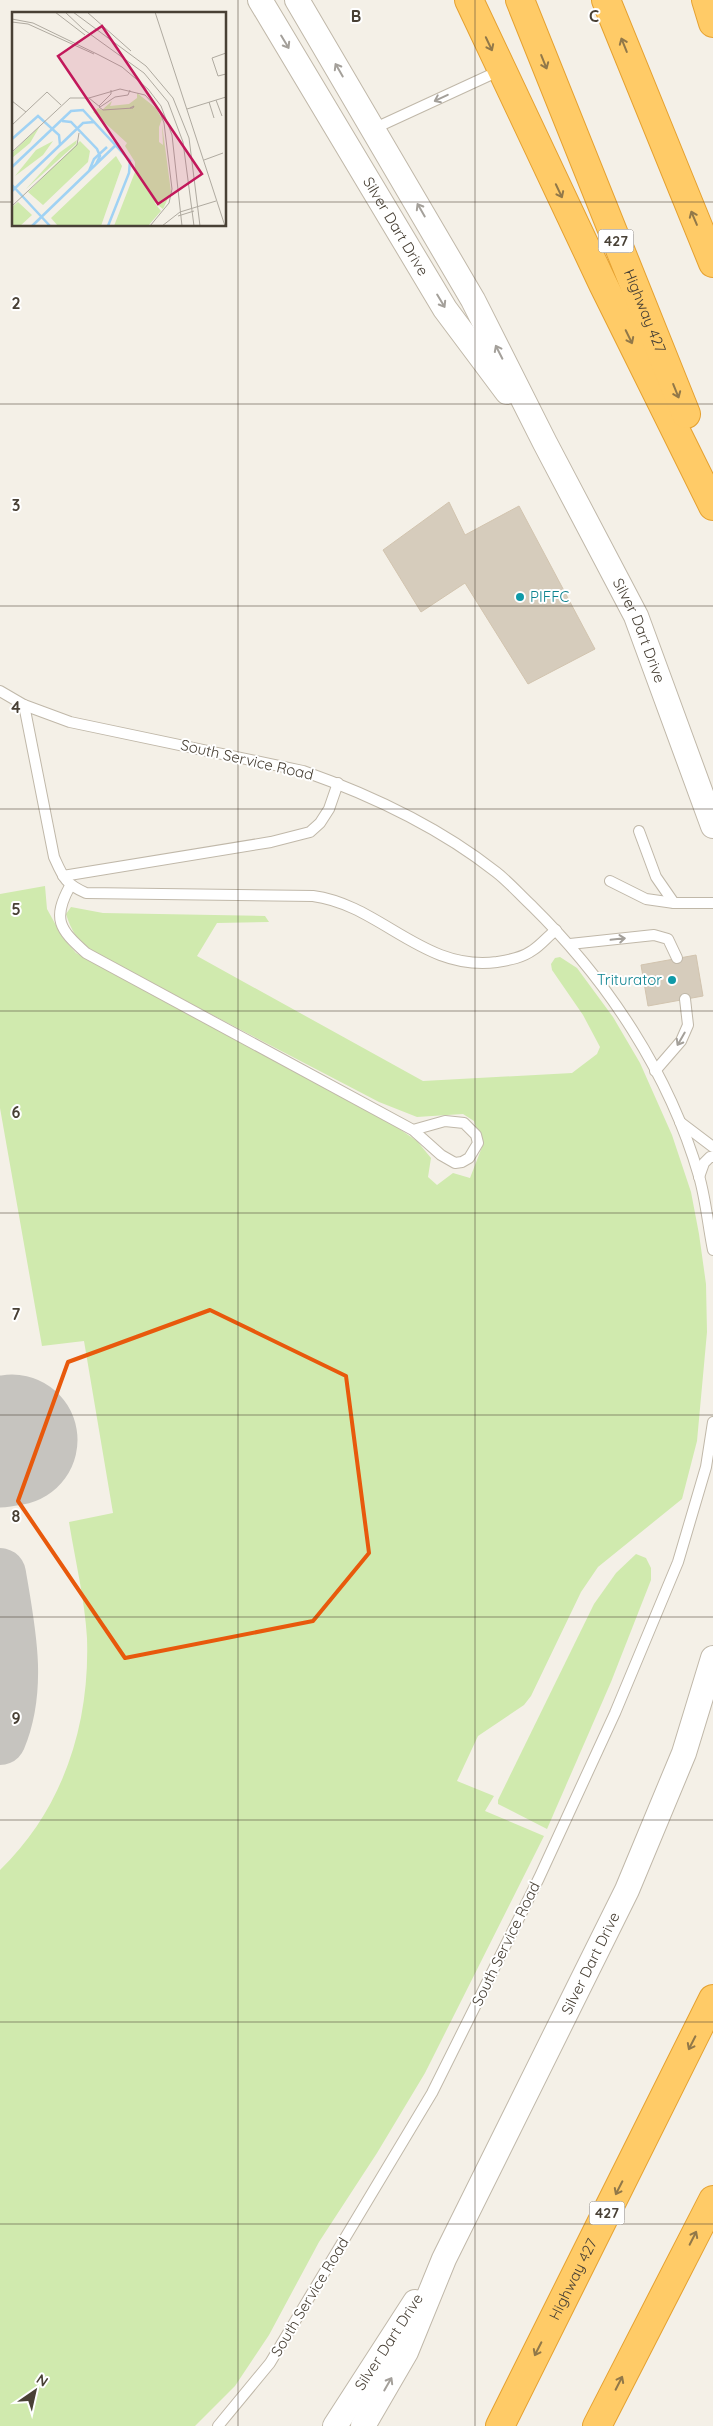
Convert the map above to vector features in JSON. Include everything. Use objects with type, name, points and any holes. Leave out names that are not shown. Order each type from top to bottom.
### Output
[{"type":"highway","points":[[468,0],[603,284],[713,506]]},
{"type":"highway","name":"Highway 427","points":[[520,0],[713,482]]},
{"type":"highway","points":[[606,0],[713,263]]},
{"type":"highway","points":[[706,0],[713,23]]},
{"type":"highway","name":"Highway 427","points":[[500,2426],[713,1999]]},
{"type":"highway","points":[[597,2426],[713,2200]]},
{"type":"street","name":"Silver Dart Drive","points":[[260,0],[446,309],[545,443]]},
{"type":"street","name":"Silver Dart Drive","points":[[298,0],[473,300],[545,443],[636,616],[713,826]]},
{"type":"street","name":"Silver Dart Drive","points":[[363,2426],[406,2352],[444,2259],[627,1890],[684,1752],[713,1658]]},
{"type":"street","name":"Silver Dart Drive","points":[[335,2426],[444,2259]]},
{"type":"lane","points":[[373,129],[502,70]]},
{"type":"lane","name":"South Service Road","points":[[0,691],[24,705],[70,722],[303,771],[338,783],[366,794],[441,835],[497,872],[570,944],[630,1025],[672,1101],[699,1177],[713,1250]]},
{"type":"lane","points":[[24,705],[54,857],[70,886],[86,893],[115,895],[313,896],[330,898],[360,910],[426,950],[449,960],[485,964],[513,960],[533,950],[556,930]]},
{"type":"lane","points":[[63,876],[271,842],[310,832],[320,823],[329,809],[338,783]]},
{"type":"lane","points":[[639,831],[656,877],[674,904]]},
{"type":"lane","points":[[610,881],[646,899],[674,904],[713,903]]},
{"type":"lane","points":[[70,886],[60,904],[59,915],[62,927],[86,953],[413,1130],[441,1156],[456,1163],[462,1162],[469,1158],[478,1143],[476,1135],[464,1123],[446,1121],[413,1130]]},
{"type":"lane","points":[[570,944],[654,934],[668,939],[678,958]]},
{"type":"lane","points":[[655,1070],[681,1041],[688,1025],[685,1000]]},
{"type":"lane","points":[[679,1121],[713,1147]]},
{"type":"lane","points":[[699,1177],[704,1163],[710,1157],[713,1157]]},
{"type":"lane","name":"South Service Road","points":[[218,2426],[270,2363],[432,2093],[535,1886],[615,1713],[678,1562],[706,1466],[713,1422]]},
{"type":"highlighted area","points":[[210,1310],[346,1376],[369,1553],[313,1621],[125,1658],[18,1501],[68,1362]]},
{"type":"green space","points":[[45,886],[47,909],[63,938],[76,953],[198,1017],[398,1128],[417,1141],[431,1158],[428,1177],[437,1185],[453,1173],[470,1178],[482,1147],[474,1121],[463,1114],[417,1117],[379,1102],[90,951],[75,934],[66,914],[71,907],[103,913],[265,916],[269,922],[217,923],[197,956],[423,1081],[572,1073],[597,1054],[600,1047],[583,1015],[552,970],[551,964],[555,958],[560,957],[577,968],[613,1017],[640,1063],[672,1135],[691,1192],[706,1284],[707,1332],[697,1441],[682,1499],[598,1567],[581,1592],[531,1696],[524,1705],[478,1736],[457,1781],[494,1796],[485,1811],[544,1836],[425,2073],[377,2153],[319,2242],[269,2335],[235,2386],[195,2426],[0,2426],[0,1870],[22,1846],[41,1820],[56,1793],[68,1764],[84,1702],[87,1670],[86,1624],[69,1522],[113,1513],[84,1341],[42,1346],[0,1108],[0,894]]},
{"type":"green space","points":[[636,1554],[646,1558],[651,1568],[651,1580],[611,1682],[547,1829],[498,1804],[498,1800],[594,1604],[616,1573]]},
{"type":"building","name":"PIFFC","points":[[449,502],[465,535],[519,506],[595,649],[528,684],[465,583],[421,612],[383,550]]},
{"type":"building","name":"Triturator","points":[[696,955],[703,996],[648,1006],[641,965]]},
{"type":"taxiway","points":[[0,1574],[12,1657],[11,1698],[7,1719],[0,1739]]},
{"type":"runway","points":[[0,1442],[12,1440]]},
{"type":"place","name":"PIFFC","points":[[520,597]]},
{"type":"place","name":"Triturator","points":[[672,980]]}]
